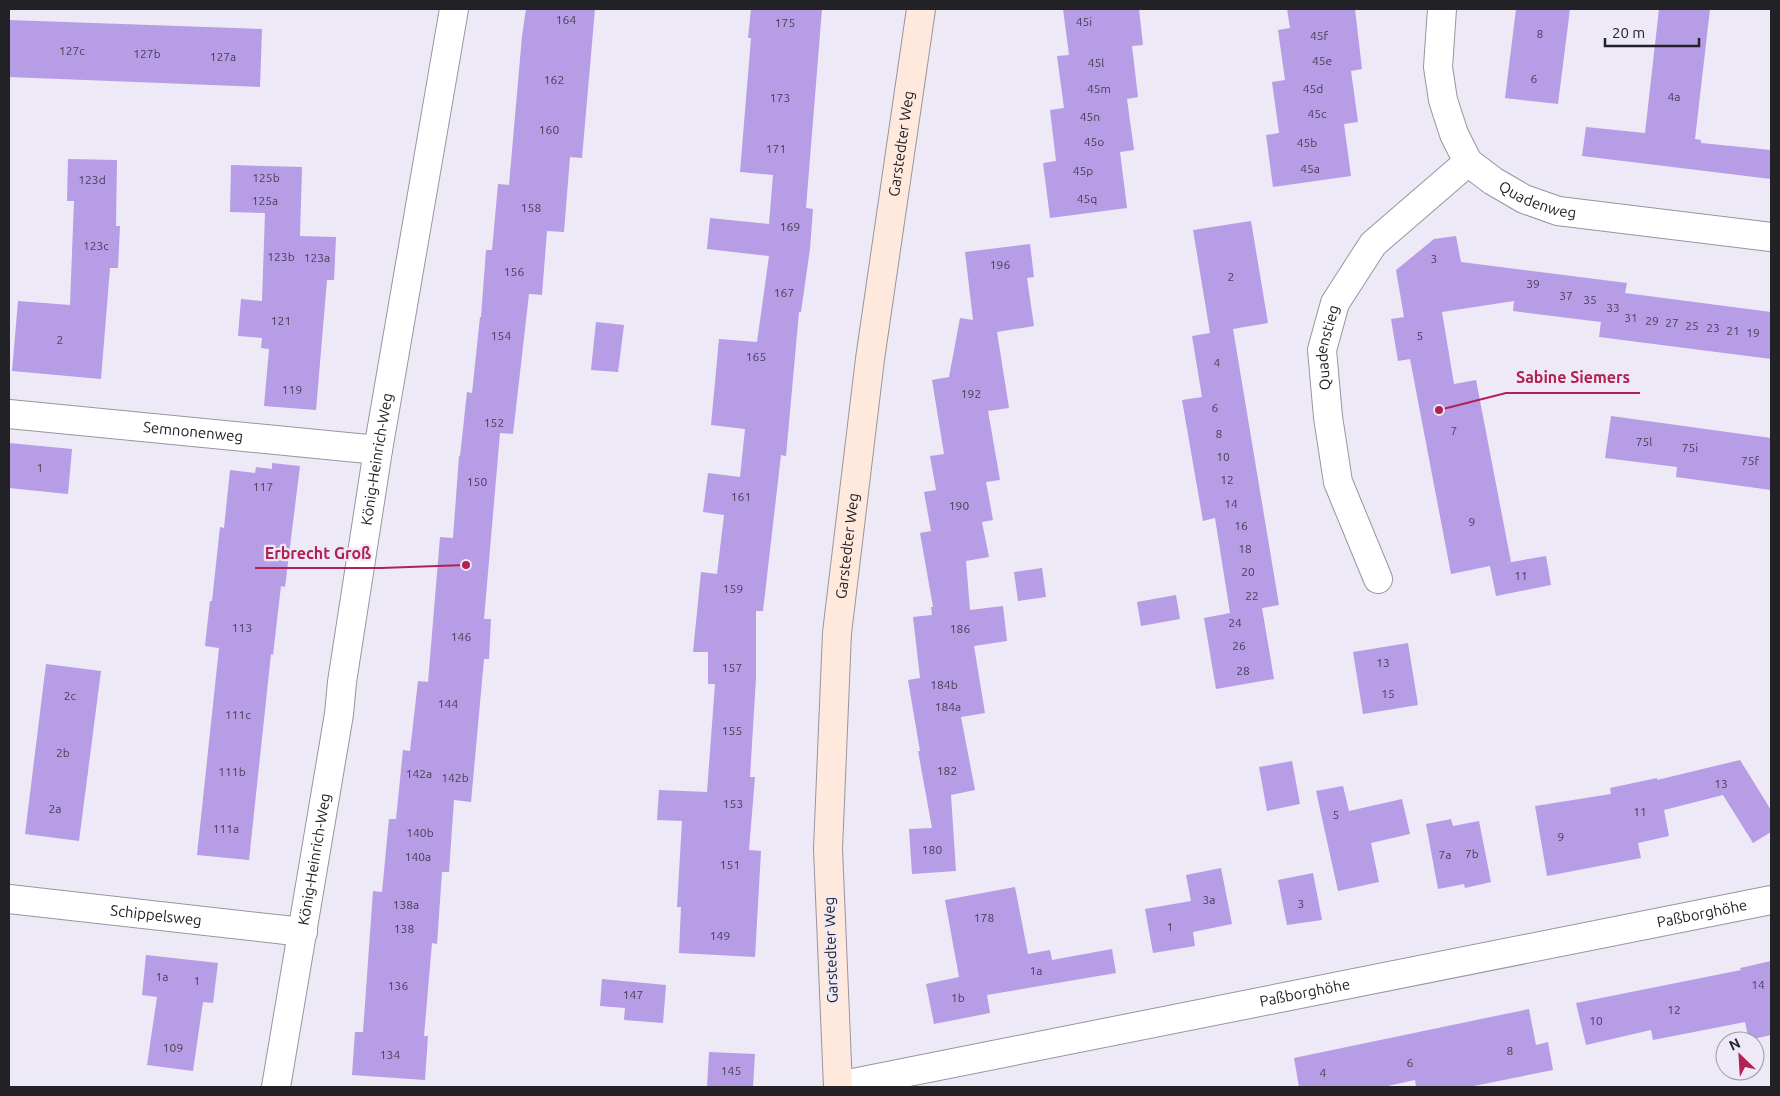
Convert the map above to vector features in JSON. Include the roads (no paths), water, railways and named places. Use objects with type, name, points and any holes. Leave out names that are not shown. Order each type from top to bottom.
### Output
[{"type":"main road","name":"Garstedter Weg","points":[[838,1087],[828,849],[837,633],[870,359],[921,9]]},
{"type":"street","name":"König-Heinrich-Weg","points":[[276,1087],[339,714],[342,682],[378,450],[454,9]]},
{"type":"street","name":"Quadenweg","points":[[1442,9],[1438,67],[1443,100],[1454,134],[1468,162],[1493,181],[1524,199],[1558,211],[1771,237]]},
{"type":"street","name":"Quadenstieg","points":[[1378,579],[1338,482],[1328,417],[1322,350],[1335,303],[1373,244],[1468,162]]},
{"type":"street","name":"Semnonenweg","points":[[9,414],[378,450]]},
{"type":"street","name":"Schippelsweg","points":[[9,899],[303,932]]},
{"type":"street","name":"Paßborghöhe","points":[[838,1087],[1771,900]]},
{"type":"place","name":"Sabine Siemers","points":[[1439,410]]},
{"type":"place","name":"Erbrecht Groß","points":[[466,565]]}]
